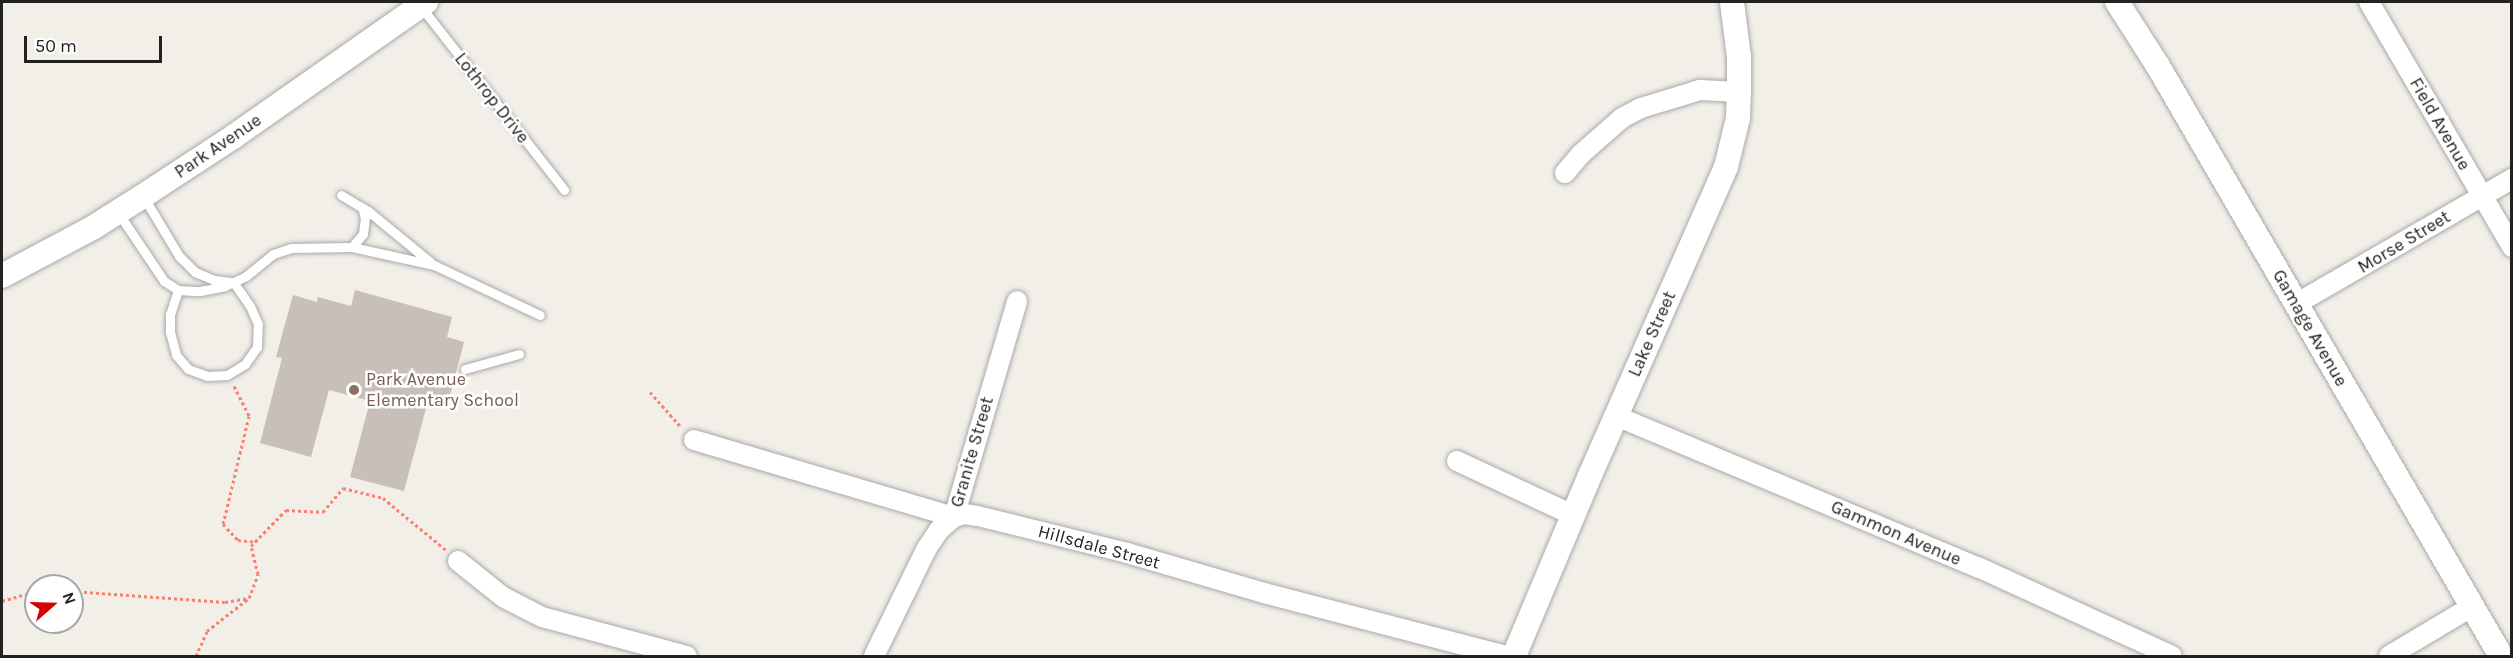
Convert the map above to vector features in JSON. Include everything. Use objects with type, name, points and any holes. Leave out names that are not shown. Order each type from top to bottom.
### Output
[{"type":"street","name":"Lake Street","points":[[1514,657],[1573,515],[1726,167],[1738,118],[1739,92],[1739,57],[1731,2]]},
{"type":"street","name":"Gamage Avenue","points":[[2117,2],[2158,66],[2501,657]]},
{"type":"street","name":"Field Avenue","points":[[2369,2],[2511,247]]},
{"type":"street","name":"Park Avenue","points":[[2,276],[143,196],[233,137],[423,4]]},
{"type":"street","points":[[1565,173],[1581,154],[1622,118],[1641,108],[1700,90],[1739,92]]},
{"type":"street","name":"Morse Street","points":[[2296,304],[2511,179]]},
{"type":"street","name":"Granite Street","points":[[874,657],[927,548],[949,519],[954,517],[1017,301]]},
{"type":"street","name":"Gammon Avenue","points":[[1616,416],[1980,568],[2172,657]]},
{"type":"street","name":"Hillsdale Street","points":[[694,440],[954,517],[966,514],[978,516],[1115,550],[1264,593],[1455,641],[1506,657]]},
{"type":"street","points":[[1457,461],[1573,515]]},
{"type":"street","points":[[458,561],[503,597],[542,617],[687,657]]},
{"type":"street","points":[[2389,657],[2473,606]]},
{"type":"lane","name":"Lothrop Drive","points":[[423,4],[564,190]]},
{"type":"lane","points":[[341,195],[362,207],[434,265]]},
{"type":"lane","points":[[143,196],[179,256],[195,272],[214,280],[233,282],[250,306],[258,324],[257,347],[245,364],[228,375],[207,376],[189,369],[176,355],[170,332],[170,314],[178,290]]},
{"type":"lane","points":[[352,247],[363,234],[366,218],[362,207]]},
{"type":"lane","points":[[118,212],[164,281],[178,290],[200,291],[233,282],[273,254],[291,248],[352,247],[434,265],[540,315]]},
{"type":"lane","points":[[465,369],[519,354]]},
{"type":"path","points":[[228,375],[249,416],[223,524],[237,540],[256,542]]},
{"type":"path","points":[[650,392],[694,440]]},
{"type":"path","points":[[196,657],[207,631],[249,598],[258,574],[251,546],[286,510],[323,512],[343,488],[382,498],[458,561]]},
{"type":"path","points":[[84,592],[225,602],[249,598]]},
{"type":"path","points":[[2,601],[24,595]]},
{"type":"building","points":[[355,290],[452,317],[447,337],[464,342],[448,403],[429,397],[404,491],[350,477],[370,401],[329,390],[311,457],[260,443],[282,358],[276,357],[293,295],[317,302],[318,297],[351,306]]},
{"type":"place","name":"Park Avenue Elementary School","points":[[354,390]]}]
